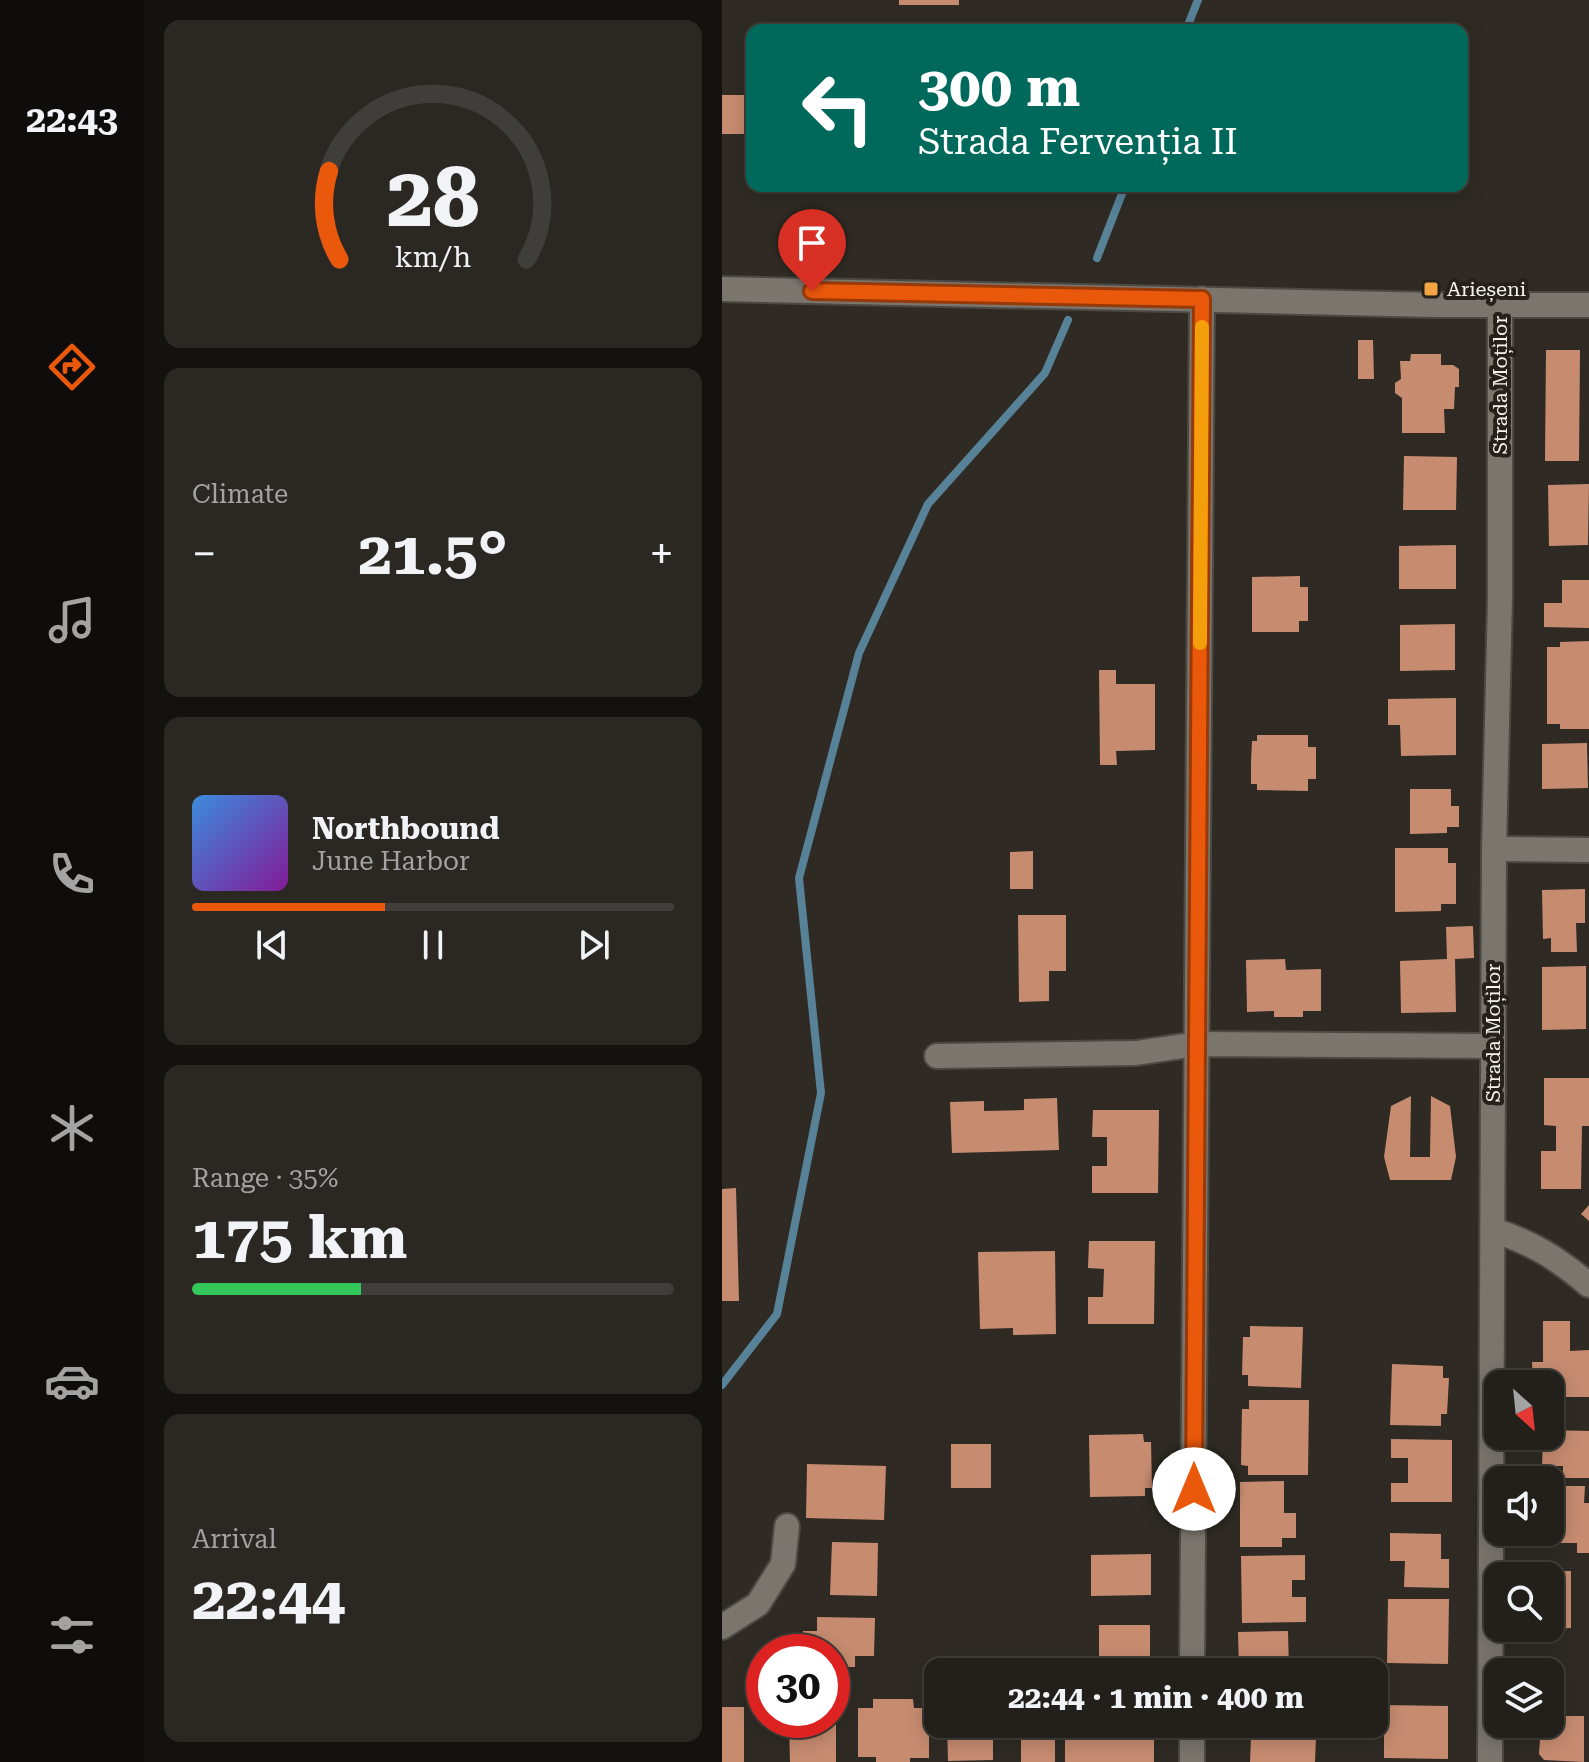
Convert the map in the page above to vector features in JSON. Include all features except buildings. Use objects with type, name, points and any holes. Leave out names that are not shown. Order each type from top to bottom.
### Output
[{"type":"street","points":[[722,289],[1589,305]]},
{"type":"street","points":[[1192,1658],[1202,299]]},
{"type":"street","name":"Strada Moților","points":[[1490,1762],[1500,305]]},
{"type":"street","points":[[1494,849],[1589,850]]},
{"type":"street","points":[[937,1056],[1136,1053],[1197,1044],[1493,1046]]},
{"type":"street","points":[[1493,1230],[1524,1240],[1556,1257],[1589,1285]]},
{"type":"street","points":[[722,1627],[758,1604],[783,1564],[787,1526]]},
{"type":"street","points":[[1192,1738],[1192,1762]]},
{"type":"waterway","points":[[1188,24],[1198,0]]},
{"type":"waterway","points":[[1097,258],[1123,192]]},
{"type":"waterway","points":[[722,1385],[777,1314],[821,1093],[799,878],[859,653],[928,504],[1045,373],[1068,320]]},
{"type":"slow traffic","points":[[1200,643],[1202,327]]},
{"type":"place","name":"Arieșeni","points":[[1431,289]]},
{"type":"route","points":[[812,291],[1202,299],[1194,1489]]}]
